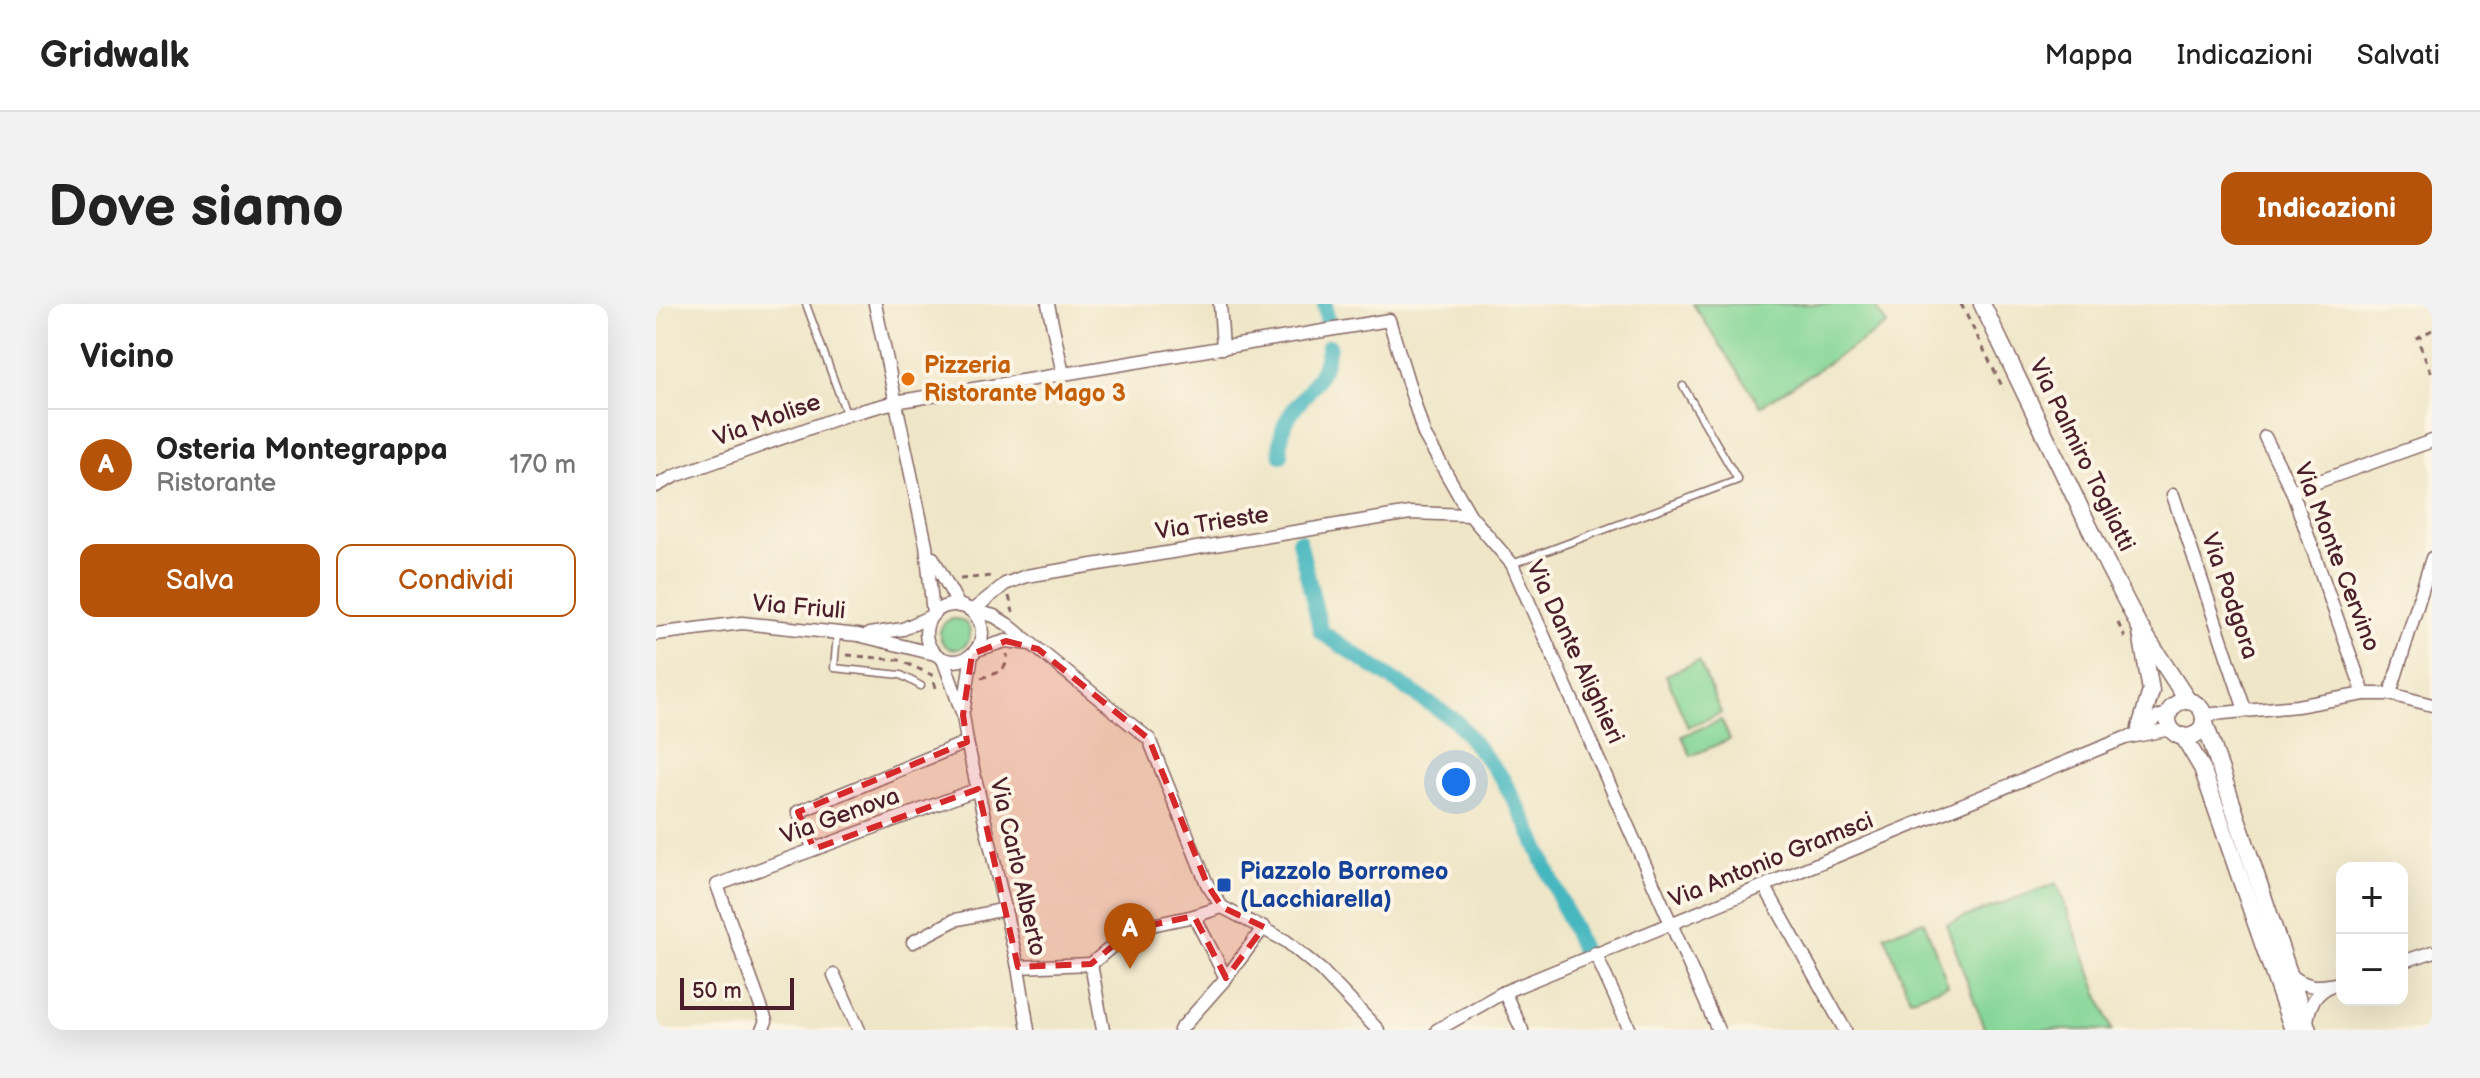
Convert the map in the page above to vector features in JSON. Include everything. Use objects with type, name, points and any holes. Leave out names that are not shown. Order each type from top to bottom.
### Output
[{"type":"street","name":"Via Carlo Alberto","points":[[875,304],[926,545],[932,615],[926,638],[939,656],[963,715],[1018,967],[1028,1030]]},
{"type":"street","points":[[1048,304],[1063,374]]},
{"type":"street","points":[[1220,304],[1223,348]]},
{"type":"street","name":"Via Palmiro Togliatti","points":[[1982,304],[2139,626],[2188,701]]},
{"type":"street","name":"Via Molise","points":[[656,486],[675,476],[846,415],[895,402],[1389,320]]},
{"type":"street","name":"Via Dante Alighieri","points":[[1389,320],[1424,434],[1470,515],[1512,564],[1718,1030]]},
{"type":"street","name":"Via Monte Cervino","points":[[2265,437],[2292,491],[2364,694]]},
{"type":"street","points":[[2292,491],[2432,441]]},
{"type":"street","name":"Via Podgora","points":[[2173,495],[2245,710]]},
{"type":"street","name":"Via Trieste","points":[[967,608],[1005,584],[1026,576],[1410,513],[1470,515]]},
{"type":"street","name":"Via Carlo Alberto","points":[[926,545],[941,577],[975,614],[982,631],[974,652],[963,715]]},
{"type":"street","points":[[2390,694],[2432,558]]},
{"type":"street","points":[[858,635],[903,629],[945,606],[967,608],[994,616],[1007,624],[1149,739],[1207,884],[1222,907],[1286,941],[1321,970],[1378,1030]]},
{"type":"street","name":"Via Friuli","points":[[656,634],[742,623],[858,635],[939,656]]},
{"type":"street","name":"Via Palmiro Togliatti","points":[[2139,626],[2149,681],[2148,707],[2140,728]]},
{"type":"street","points":[[939,656],[963,659],[1006,641],[1030,644]]},
{"type":"street","name":"Via Palmiro Togliatti","points":[[2149,681],[2157,699],[2202,768],[2303,1030]]},
{"type":"street","points":[[2204,717],[2364,694],[2390,694],[2432,705]]},
{"type":"street","points":[[2204,717],[2197,733],[2173,723],[2177,703],[2188,701],[2198,705],[2204,717],[2288,971],[2303,1030]]},
{"type":"street","name":"Via Antonio Gramsci","points":[[2125,738],[2158,717],[2173,723]]},
{"type":"street","name":"Via Antonio Gramsci","points":[[1437,1030],[1504,992],[1595,953],[1765,887],[2125,738],[2173,723]]},
{"type":"street","points":[[814,849],[798,812],[967,742]]},
{"type":"street","name":"Via Genova","points":[[762,1030],[766,1021],[717,885],[978,789]]},
{"type":"street","points":[[1765,887],[1845,1030]]},
{"type":"street","points":[[1018,967],[1091,964],[1133,929],[1222,907]]},
{"type":"street","points":[[913,942],[955,920],[1005,909]]},
{"type":"street","points":[[1194,916],[1226,978]]},
{"type":"street","points":[[1180,1030],[1226,978],[1264,927]]},
{"type":"street","points":[[2408,960],[2432,952]]},
{"type":"street","points":[[1595,953],[1630,1030]]},
{"type":"street","points":[[1091,964],[1103,1030]]},
{"type":"street","points":[[2288,971],[2306,985],[2336,984]]},
{"type":"street","points":[[834,975],[859,1030]]},
{"type":"street","points":[[2303,1030],[2312,1002],[2321,990],[2336,984]]},
{"type":"street","points":[[1504,992],[1522,1030]]},
{"type":"lane","points":[[806,304],[846,415]]},
{"type":"lane","points":[[1512,564],[1738,480],[1683,386]]},
{"type":"lane","points":[[837,634],[834,668],[901,675],[921,686]]},
{"type":"path","points":[[1961,304],[2008,397]]},
{"type":"path","points":[[2432,330],[2417,338],[2432,374]]},
{"type":"path","points":[[951,579],[1000,575],[1014,613],[1007,624]]},
{"type":"path","points":[[2112,610],[2126,639]]},
{"type":"path","points":[[967,683],[999,673],[1007,659],[1006,641]]},
{"type":"highlighted area","points":[[1006,641],[1038,649],[1149,739],[1207,884],[1222,907],[1264,927],[1226,978],[1194,916],[1133,929],[1091,964],[1018,967],[978,789],[814,849],[798,812],[967,742],[963,715],[972,654]]},
{"type":"green space","points":[[1693,304],[1873,304],[1887,325],[1761,406]]},
{"type":"green space","points":[[955,619],[966,623],[970,634],[966,645],[955,649],[944,645],[940,634],[944,623]]},
{"type":"green space","points":[[1699,661],[1721,713],[1688,727],[1666,675]]},
{"type":"green space","points":[[1721,720],[1730,739],[1691,756],[1682,736]]},
{"type":"green space","points":[[2057,883],[2112,1030],[1985,1030],[1946,924]]},
{"type":"green space","points":[[1924,921],[1948,985],[1910,999],[1885,935]]},
{"type":"waterway","points":[[1325,304],[1327,320]]},
{"type":"waterway","points":[[1281,455],[1283,429],[1316,381],[1329,346]]},
{"type":"waterway","points":[[1299,541],[1321,632],[1456,721],[1502,778],[1528,826],[1581,947]]},
{"type":"place","name":"Pizzeria Ristorante Mago 3","points":[[908,379]]},
{"type":"place","name":"Piazzolo Borromeo (Lacchiarella)","points":[[1224,885]]},
{"type":"place","name":"Osteria Montegrappa","points":[[1130,969]]}]
